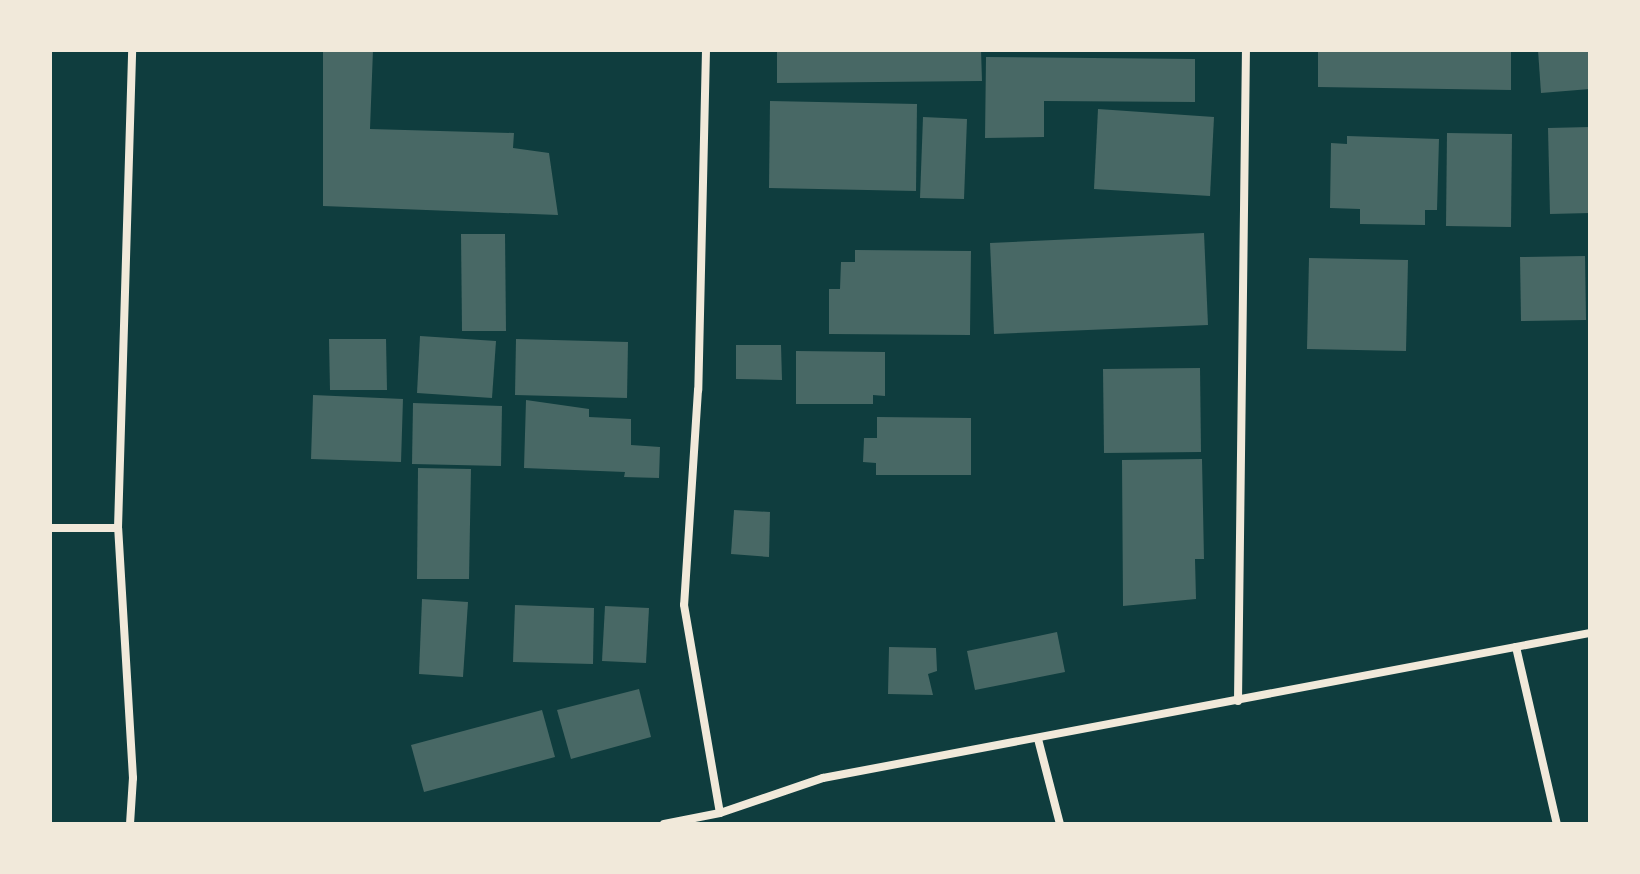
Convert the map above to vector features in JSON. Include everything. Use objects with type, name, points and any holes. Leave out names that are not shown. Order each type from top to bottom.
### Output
[{"type":"street","points":[[130,824],[133,778],[118,528],[132,50]]},
{"type":"street","points":[[706,50],[698,390],[684,605],[720,813]]},
{"type":"street","points":[[1238,701],[1246,50]]},
{"type":"street","points":[[50,528],[118,528]]},
{"type":"street","points":[[664,824],[720,813],[823,778],[1590,633]]},
{"type":"street","points":[[1516,647],[1557,824]]},
{"type":"street","points":[[1038,739],[1060,824]]},
{"type":"building","points":[[323,50],[373,50],[370,129],[514,133],[513,148],[549,153],[558,215],[323,206]]},
{"type":"building","points":[[777,50],[981,50],[982,81],[777,83]]},
{"type":"building","points":[[1318,50],[1511,50],[1511,90],[1318,87]]},
{"type":"building","points":[[1538,50],[1590,50],[1590,89],[1541,93]]},
{"type":"building","points":[[986,57],[1195,59],[1195,102],[1044,101],[1044,137],[985,138]]},
{"type":"building","points":[[770,101],[917,104],[916,191],[769,188]]},
{"type":"building","points":[[1098,109],[1214,117],[1210,196],[1094,189]]},
{"type":"building","points":[[923,117],[967,119],[964,199],[920,198]]},
{"type":"building","points":[[1590,127],[1590,213],[1550,214],[1548,128]]},
{"type":"building","points":[[1447,133],[1512,134],[1511,227],[1446,226]]},
{"type":"building","points":[[1347,136],[1439,139],[1437,210],[1425,210],[1425,225],[1360,224],[1360,209],[1330,208],[1331,143],[1347,144]]},
{"type":"building","points":[[1204,233],[1208,325],[994,334],[990,243]]},
{"type":"building","points":[[461,234],[505,234],[506,331],[462,331]]},
{"type":"building","points":[[855,250],[971,251],[970,335],[829,334],[829,289],[840,289],[841,262],[855,262]]},
{"type":"building","points":[[1585,256],[1586,320],[1521,321],[1520,257]]},
{"type":"building","points":[[1309,258],[1408,260],[1406,351],[1307,349]]},
{"type":"building","points":[[420,336],[496,341],[492,398],[417,393]]},
{"type":"building","points":[[329,339],[386,339],[387,390],[330,390]]},
{"type":"building","points":[[516,339],[628,342],[627,398],[515,395]]},
{"type":"building","points":[[736,345],[781,345],[782,380],[736,379]]},
{"type":"building","points":[[796,351],[885,352],[885,396],[873,395],[873,404],[796,404]]},
{"type":"building","points":[[1200,368],[1201,452],[1104,453],[1103,369]]},
{"type":"building","points":[[313,395],[403,399],[401,462],[311,459]]},
{"type":"building","points":[[526,400],[589,409],[589,417],[631,419],[631,445],[660,447],[659,478],[624,477],[625,472],[524,468]]},
{"type":"building","points":[[413,403],[502,406],[501,466],[412,464]]},
{"type":"building","points":[[877,417],[971,418],[971,475],[876,475],[876,463],[863,462],[864,438],[877,438]]},
{"type":"building","points":[[1202,459],[1204,559],[1195,559],[1196,599],[1123,606],[1122,460]]},
{"type":"building","points":[[418,468],[471,469],[469,579],[417,579]]},
{"type":"building","points":[[734,510],[770,512],[769,557],[731,554]]},
{"type":"building","points":[[422,599],[468,602],[463,677],[419,674]]},
{"type":"building","points":[[515,605],[594,608],[593,664],[513,662]]},
{"type":"building","points":[[605,606],[649,608],[646,663],[602,661]]},
{"type":"building","points":[[1057,632],[1065,672],[975,690],[967,651]]},
{"type":"building","points":[[889,647],[936,648],[937,671],[928,674],[933,695],[888,694]]},
{"type":"building","points":[[639,689],[651,737],[571,759],[557,710]]},
{"type":"building","points":[[542,710],[555,757],[424,792],[411,745]]}]
